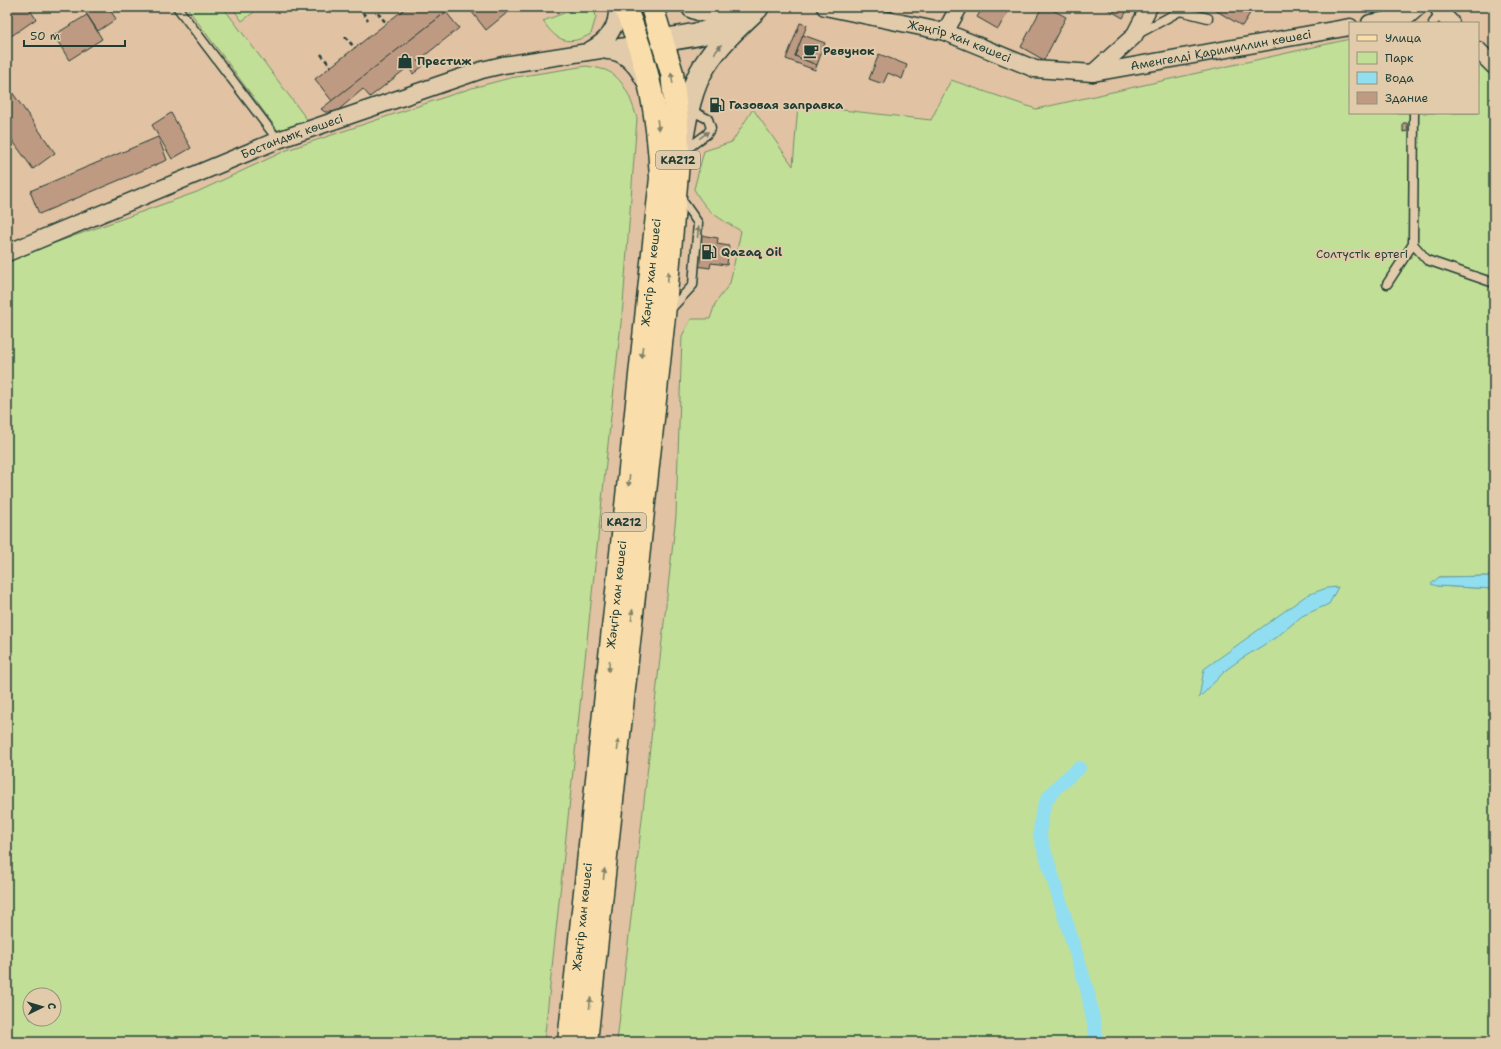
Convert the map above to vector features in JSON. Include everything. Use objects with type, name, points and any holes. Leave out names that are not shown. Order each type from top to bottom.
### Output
[{"type":"main road","name":"Жәңгір хан көшесі","points":[[569,1042],[661,178],[659,134],[654,102],[639,44],[625,7]]},
{"type":"main road","name":"Жәңгір хан көшесі","points":[[586,1042],[664,316],[678,163],[677,122],[672,73],[664,40],[652,7]]},
{"type":"main road","points":[[693,7],[712,12],[728,12],[757,7]]},
{"type":"main road","points":[[639,44],[722,28],[757,7]]},
{"type":"main road","points":[[678,163],[686,114],[691,96],[705,65],[722,43],[757,7]]},
{"type":"street","points":[[587,51],[601,44],[612,32],[617,16],[617,7]]},
{"type":"street","name":"Жәңгір хан көшесі","points":[[825,7],[946,32],[1035,69],[1093,73]]},
{"type":"street","points":[[946,32],[959,7]]},
{"type":"street","points":[[1093,73],[1134,36],[1149,7]]},
{"type":"street","points":[[1375,22],[1408,16],[1418,7]]},
{"type":"street","name":"Аменгелді Қаримуллин көшесі","points":[[1093,73],[1349,27]]},
{"type":"street","points":[[587,51],[639,44]]},
{"type":"street","points":[[587,51],[613,51],[627,57],[639,70],[654,102]]},
{"type":"street","name":"Бостандық көшесі","points":[[7,253],[278,140],[482,70],[587,51]]},
{"type":"street","points":[[1479,51],[1494,66]]},
{"type":"lane","points":[[178,8],[278,140]]},
{"type":"lane","points":[[1134,36],[1180,10],[1208,18]]},
{"type":"lane","points":[[1387,284],[1413,244],[1414,114]]},
{"type":"lane","points":[[1413,244],[1427,260],[1494,282]]},
{"type":"path","points":[[359,7],[368,20]]},
{"type":"path","points":[[378,13],[386,23]]},
{"type":"path","points":[[345,37],[355,48]]},
{"type":"path","points":[[322,54],[331,67]]},
{"type":"green space","points":[[191,7],[223,7],[308,121],[279,132],[188,9]]},
{"type":"green space","points":[[232,7],[250,7],[254,12],[242,21]]},
{"type":"green space","points":[[580,7],[594,7],[596,17],[591,34],[583,38],[570,41],[559,38],[553,34],[543,21]]},
{"type":"green space","name":"Солтүстік ертегі","points":[[1349,39],[1349,114],[1479,114],[1479,63],[1494,79],[1494,576],[1439,577],[1437,586],[1494,589],[1494,1042],[617,1042],[676,516],[682,336],[691,319],[710,319],[715,304],[730,283],[741,231],[714,214],[704,204],[694,189],[704,151],[732,142],[753,109],[793,166],[798,105],[931,120],[951,80],[1036,109]]},
{"type":"green space","points":[[586,66],[598,68],[612,73],[622,84],[626,90],[637,118],[623,304],[544,1042],[7,1042],[7,260],[197,192],[287,150],[472,88],[510,78]]},
{"type":"water","points":[[1494,576],[1494,589],[1437,586],[1431,584],[1439,577]]},
{"type":"water","points":[[1338,587],[1329,604],[1302,616],[1278,636],[1241,659],[1226,670],[1199,698],[1204,669],[1307,595],[1327,588]]},
{"type":"building","points":[[7,7],[28,7],[36,19],[7,39]]},
{"type":"building","points":[[82,7],[108,7],[116,19],[98,31]]},
{"type":"building","points":[[407,7],[443,7],[446,12],[332,101],[315,79]]},
{"type":"building","points":[[468,7],[514,7],[486,30]]},
{"type":"building","points":[[983,7],[1005,7],[1009,10],[998,29],[977,17]]},
{"type":"building","points":[[1042,7],[1047,7],[1066,17],[1044,60],[1021,47]]},
{"type":"building","points":[[1104,7],[1129,7],[1123,18]]},
{"type":"building","points":[[1210,7],[1248,7],[1252,10],[1242,26]]},
{"type":"building","points":[[446,12],[459,28],[418,61],[423,66],[413,74],[408,67],[370,97],[363,89],[336,112],[325,112],[321,109]]},
{"type":"building","points":[[87,15],[102,39],[69,60],[54,35]]},
{"type":"building","points":[[800,23],[807,25],[795,56],[817,65],[815,70],[786,59]]},
{"type":"building","points":[[803,35],[825,43],[817,65],[795,56]]},
{"type":"building","points":[[879,54],[907,65],[902,79],[888,73],[883,84],[869,79]]},
{"type":"building","points":[[7,85],[55,153],[33,169],[7,133]]},
{"type":"building","points":[[171,113],[191,148],[172,159],[152,125]]},
{"type":"building","points":[[1403,123],[1407,123],[1408,131],[1403,132]]},
{"type":"building","points":[[158,137],[167,160],[39,214],[30,191]]},
{"type":"building","points":[[700,235],[718,238],[717,244],[729,246],[727,265],[711,263],[710,268],[696,266]]},
{"type":"waterway","points":[[1079,768],[1049,796],[1042,812],[1040,836],[1087,989],[1096,1034],[1094,1042]]},
{"type":"place","name":"Ревунок","points":[[811,51]]},
{"type":"place","name":"Престиж","points":[[405,61]]},
{"type":"place","name":"Газовая заправка","points":[[717,105]]},
{"type":"place","name":"Qazaq Oil","points":[[709,252]]}]
